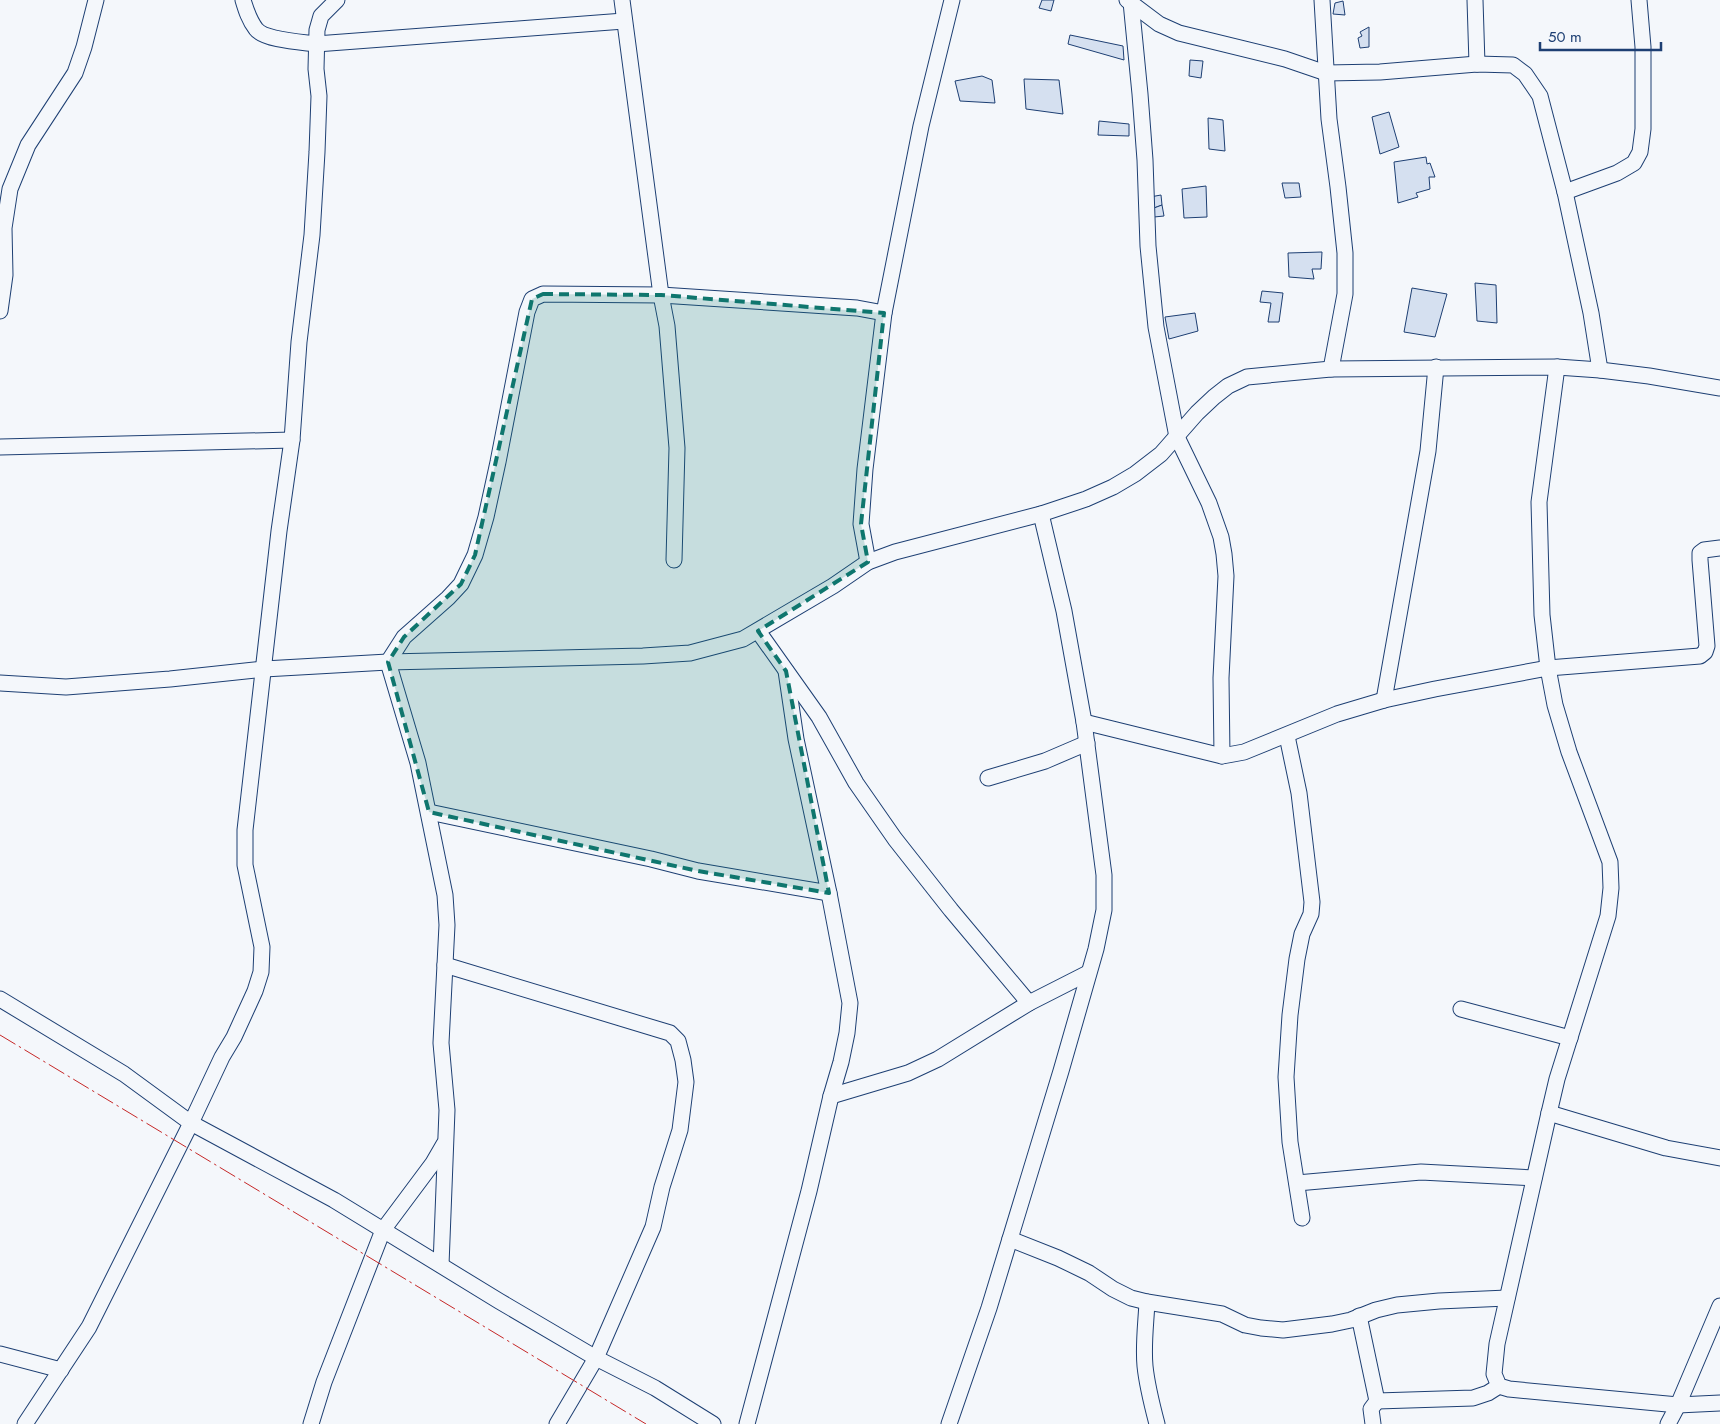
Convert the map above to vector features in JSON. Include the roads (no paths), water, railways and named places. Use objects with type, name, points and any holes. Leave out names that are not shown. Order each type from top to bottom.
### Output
[{"type":"street","points":[[0,310],[4,275],[4,228],[10,189],[28,145],[75,73],[96,0]]},
{"type":"street","points":[[243,0],[248,15],[257,30],[269,37],[316,44],[624,21]]},
{"type":"street","points":[[25,1424],[89,1327],[222,1057],[245,1016],[261,972],[262,947],[244,865],[245,830],[252,755],[292,440],[300,342],[312,235],[319,96],[317,30],[321,16],[337,0]]},
{"type":"street","points":[[622,0],[661,295],[667,326],[677,448],[674,560]]},
{"type":"street","points":[[868,562],[861,524],[865,468],[884,313],[921,126],[952,0]]},
{"type":"street","points":[[1322,0],[1326,73],[1345,253],[1345,294],[1331,370]]},
{"type":"street","points":[[1475,0],[1477,64]]},
{"type":"street","points":[[1565,192],[1617,173],[1634,163],[1640,152],[1643,129],[1643,56],[1639,0]]},
{"type":"street","points":[[1129,1],[1159,24],[1179,33],[1286,59],[1326,73],[1380,72],[1477,64],[1513,65],[1525,74],[1540,96],[1565,192],[1591,313],[1600,370]]},
{"type":"street","points":[[1129,1],[1140,103],[1148,246],[1156,327],[1177,437],[1209,503],[1221,537],[1224,554],[1226,576],[1221,678],[1222,756]]},
{"type":"street","points":[[441,1265],[447,1110],[441,1043],[447,925],[445,895],[418,763],[388,662],[404,637],[448,598],[460,584],[475,556],[486,517],[526,312],[532,299],[543,294],[661,295],[857,308],[884,313]]},
{"type":"street","points":[[1384,700],[1428,451],[1436,367]]},
{"type":"street","points":[[0,683],[66,687],[264,669],[388,662],[683,654],[743,639],[833,586],[868,562],[904,550],[1041,514],[1086,499],[1114,487],[1161,454],[1214,397],[1228,386],[1247,377],[1331,370],[1436,367],[1557,367],[1600,370],[1720,388]]},
{"type":"street","points":[[1499,1386],[1494,1374],[1497,1344],[1507,1298],[1557,1079],[1608,916],[1611,888],[1610,862],[1569,752],[1555,705],[1548,668],[1542,615],[1539,502],[1557,367]]},
{"type":"street","points":[[0,447],[292,440]]},
{"type":"street","points":[[949,1424],[989,1308],[1061,1071],[1104,910],[1104,875],[1084,722],[1064,611],[1041,514]]},
{"type":"street","points":[[1084,722],[1222,756],[1244,752],[1337,714],[1384,700],[1435,689],[1548,668],[1700,656],[1705,652],[1707,646],[1700,553],[1704,550],[1720,548]]},
{"type":"street","points":[[758,631],[819,717],[856,783],[895,839],[951,910],[1030,1003]]},
{"type":"street","points":[[747,1424],[809,1191],[847,1033],[850,1003],[796,739],[786,670]]},
{"type":"street","points":[[1287,736],[1299,794],[1312,902],[1310,914],[1302,934],[1297,959],[1290,1015],[1286,1077],[1290,1142],[1302,1218]]},
{"type":"street","points":[[988,778],[1045,761],[1087,744]]},
{"type":"street","points":[[429,812],[651,859],[698,871],[829,893]]},
{"type":"street","points":[[445,965],[670,1033],[678,1041],[683,1060],[686,1082],[680,1130],[662,1187],[653,1227],[596,1358],[558,1424]]},
{"type":"street","points":[[831,1096],[908,1073],[938,1059],[1030,1003],[1088,973]]},
{"type":"street","points":[[0,999],[124,1074],[191,1122],[334,1200],[596,1358],[655,1388],[713,1424]]},
{"type":"street","points":[[1461,1008],[1570,1038]]},
{"type":"street","points":[[1549,1113],[1666,1148],[1720,1158]]},
{"type":"street","points":[[311,1424],[324,1382],[383,1230],[433,1163],[446,1140]]},
{"type":"street","points":[[1297,1184],[1421,1172],[1534,1178]]},
{"type":"street","points":[[1010,1239],[1058,1258],[1089,1273],[1131,1298],[1222,1314],[1244,1324],[1261,1328],[1283,1330],[1332,1324],[1398,1305],[1507,1298]]},
{"type":"street","points":[[1148,1302],[1144,1340],[1145,1366],[1149,1392],[1158,1424]]},
{"type":"street","points":[[1668,1424],[1720,1306]]},
{"type":"street","points":[[1359,1316],[1377,1401],[1371,1409],[1373,1424]]},
{"type":"street","points":[[0,1354],[61,1370]]},
{"type":"street","points":[[1377,1401],[1473,1398],[1488,1393],[1499,1386],[1509,1389],[1563,1395],[1678,1405],[1720,1403]]}]
